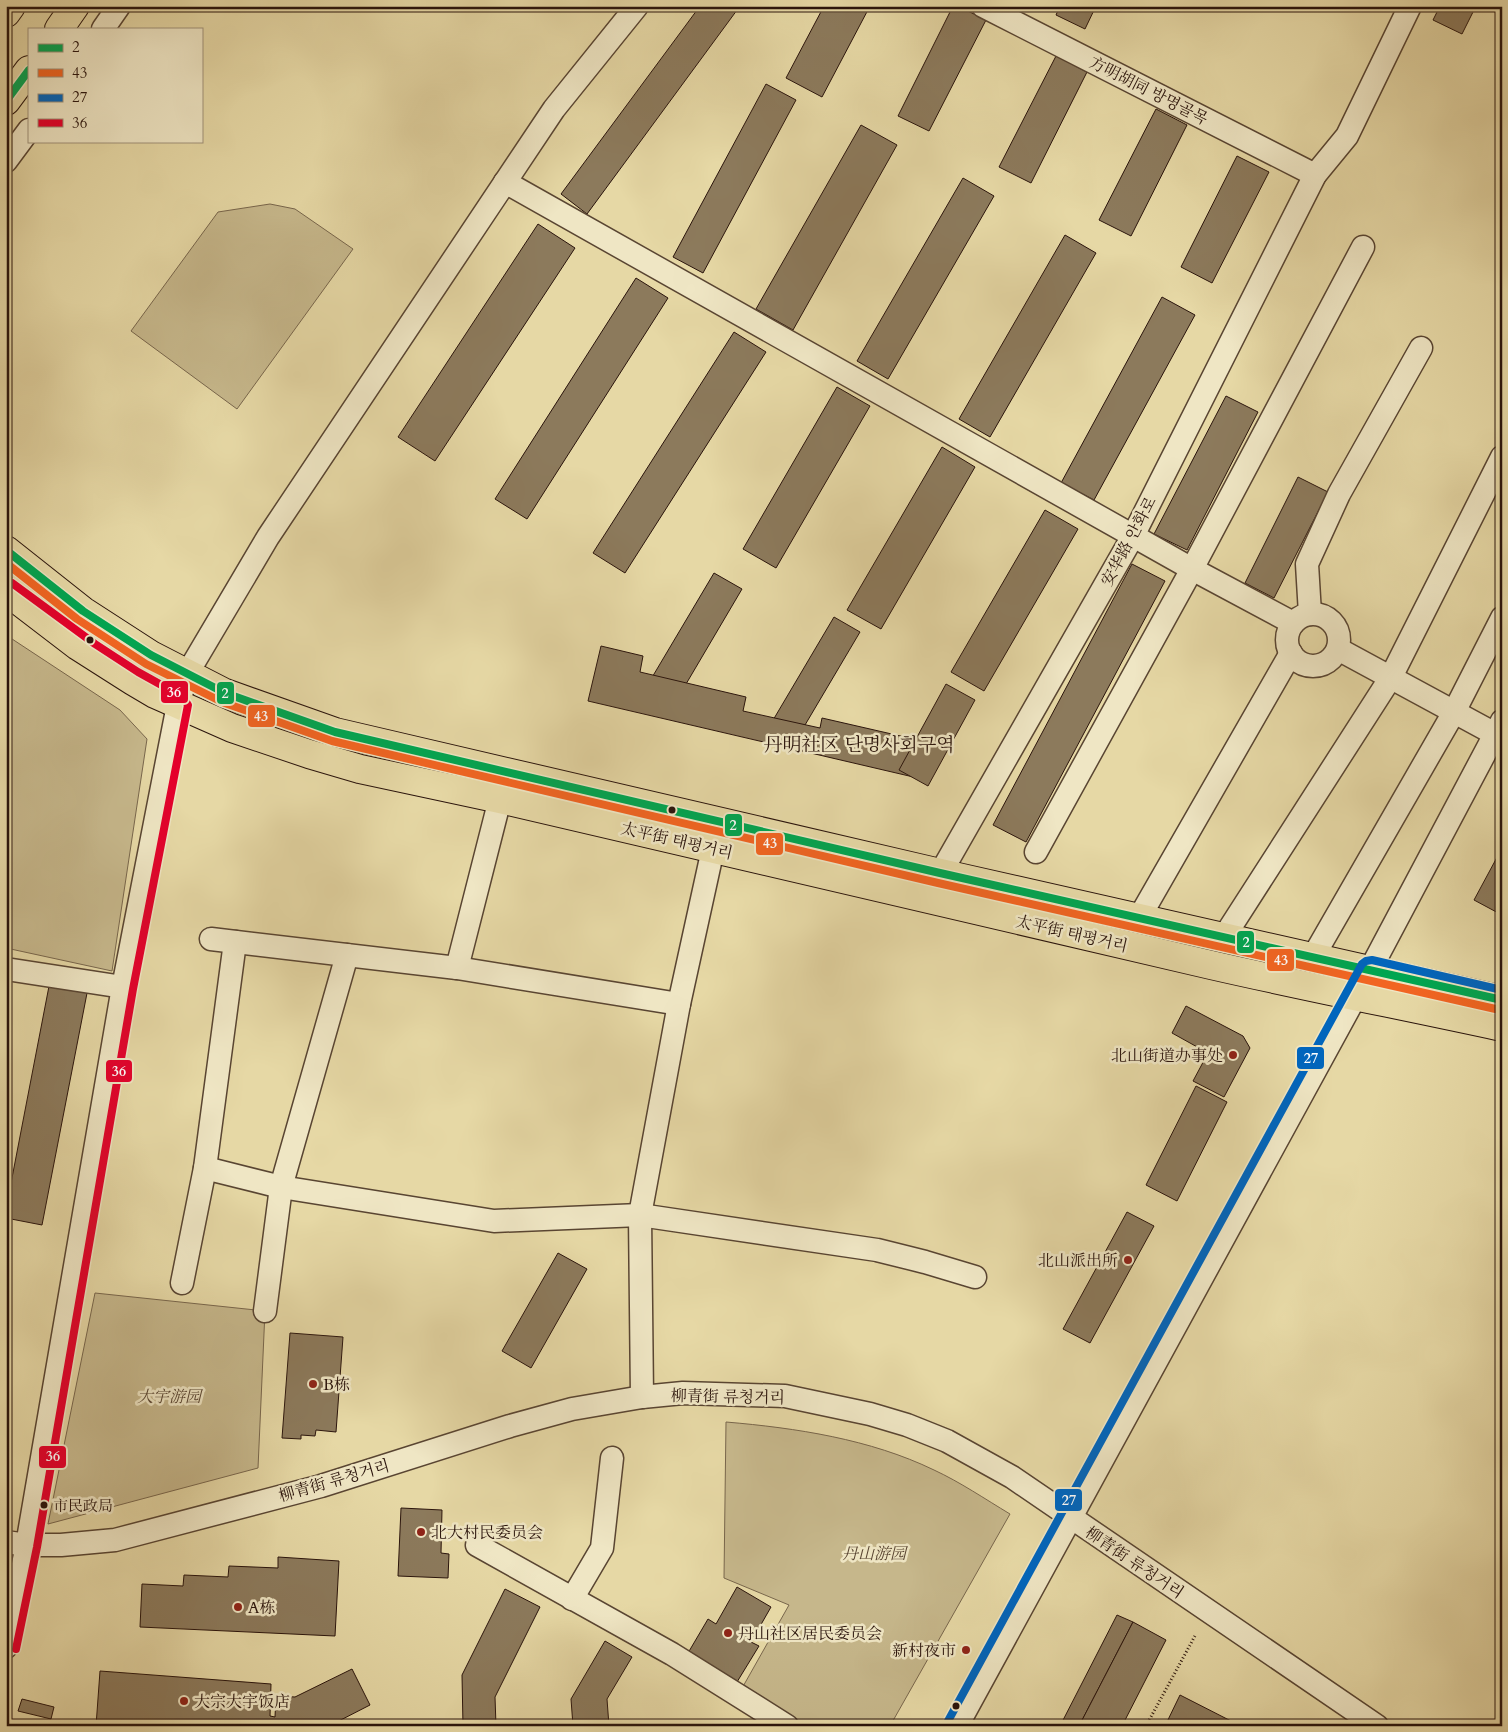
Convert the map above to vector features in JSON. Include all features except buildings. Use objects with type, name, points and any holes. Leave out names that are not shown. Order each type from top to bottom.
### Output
[{"type":"main road","points":[[6,12],[11,6]]},
{"type":"main road","points":[[60,28],[76,6]]},
{"type":"main road","points":[[6,101],[28,71]]},
{"type":"main road","name":"太平街 태평거리","points":[[9,557],[83,611],[151,655],[225,693],[336,732],[940,873],[1502,1000]]},
{"type":"main road","name":"太平街 태평거리","points":[[6,591],[78,646],[133,681],[178,705],[232,728],[338,763],[1320,990],[1502,1027]]},
{"type":"street","points":[[104,28],[119,6]]},
{"type":"street","points":[[6,1647],[17,1543],[178,705],[187,674],[268,537],[554,109],[637,6]]},
{"type":"street","name":"方明胡同 방명골목","points":[[983,6],[1011,12],[1315,175]]},
{"type":"street","name":"安华路 안화로","points":[[927,899],[1132,536],[1315,175],[1347,136],[1410,6]]},
{"type":"street","points":[[6,161],[28,131]]},
{"type":"street","points":[[505,182],[1192,569],[1302,619],[1319,614],[1327,617],[1334,623],[1338,631],[1340,640],[1338,649],[1328,662],[1311,666],[1303,664],[1296,659],[1291,653],[1287,638],[1302,619],[1307,564],[1339,494],[1421,348]]},
{"type":"street","points":[[1036,852],[1192,569],[1363,247]]},
{"type":"street","points":[[1224,937],[1391,677],[1502,457]]},
{"type":"street","points":[[1313,957],[1454,712],[1502,618]]},
{"type":"street","points":[[957,1726],[1356,996],[1498,728],[1454,712],[1338,649]]},
{"type":"street","points":[[1139,918],[1291,653]]},
{"type":"street","points":[[457,968],[500,799]]},
{"type":"street","points":[[642,1397],[640,1215],[679,1004],[714,849]]},
{"type":"street","points":[[211,939],[457,968],[679,1004]]},
{"type":"street","points":[[182,1283],[205,1168],[235,942]]},
{"type":"street","points":[[265,1311],[281,1187],[348,955]]},
{"type":"street","points":[[6,969],[123,987]]},
{"type":"street","points":[[205,1168],[281,1187],[494,1221],[640,1215],[877,1250],[975,1277]]},
{"type":"street","name":"柳青街 류청거리","points":[[17,1543],[62,1545],[115,1540],[321,1486],[510,1426],[572,1409],[642,1397],[683,1393],[785,1396],[870,1414],[947,1441],[1012,1478],[1377,1726]]},
{"type":"street","points":[[572,1599],[602,1548],[612,1458]]},
{"type":"street","points":[[477,1546],[672,1654],[787,1726]]},
{"type":"path","points":[[1146,1726],[1196,1634]]},
{"type":"green space","points":[[270,204],[295,209],[353,249],[237,409],[131,331],[218,212]]},
{"type":"green space","points":[[6,635],[120,710],[147,739],[112,971],[6,948]]},
{"type":"green space","name":"大宇游园","points":[[95,1293],[265,1311],[258,1468],[48,1524]]},
{"type":"green space","name":"丹山游园","points":[[726,1422],[806,1432],[884,1450],[910,1459],[944,1475],[1010,1514],[890,1726],[800,1726],[741,1690],[789,1605],[724,1578]]},
{"type":"transit line","name":"2","points":[[6,101],[28,71]]},
{"type":"transit line","name":"2","points":[[6,550],[83,611],[151,655],[225,693],[335,732],[940,873],[1502,1000]]},
{"type":"transit line","name":"43","points":[[6,563],[77,619],[146,664],[222,702],[332,741],[938,883],[1500,1010]]},
{"type":"transit line","name":"36","points":[[12,583],[95,644],[138,672],[183,697],[188,705],[133,989],[37,1547],[16,1649]]},
{"type":"transit line","name":"27","points":[[948,1721],[1362,964],[1372,960],[1502,990]]},
{"type":"place","name":"北山街道办事处","points":[[1233,1055]]},
{"type":"place","name":"北山派出所","points":[[1128,1260]]},
{"type":"place","name":"B栋","points":[[313,1384]]},
{"type":"place","name":"市民政局","points":[[44,1505]]},
{"type":"place","name":"北大村民委员会","points":[[421,1532]]},
{"type":"place","name":"A栋","points":[[238,1607]]},
{"type":"place","name":"丹山社区居民委员会","points":[[728,1633]]},
{"type":"place","name":"新村夜市","points":[[966,1650]]},
{"type":"place","name":"大宗大宇饭店","points":[[184,1701]]},
{"type":"district","name":"丹明社区 단명사회구역","points":[[859,744]]}]
